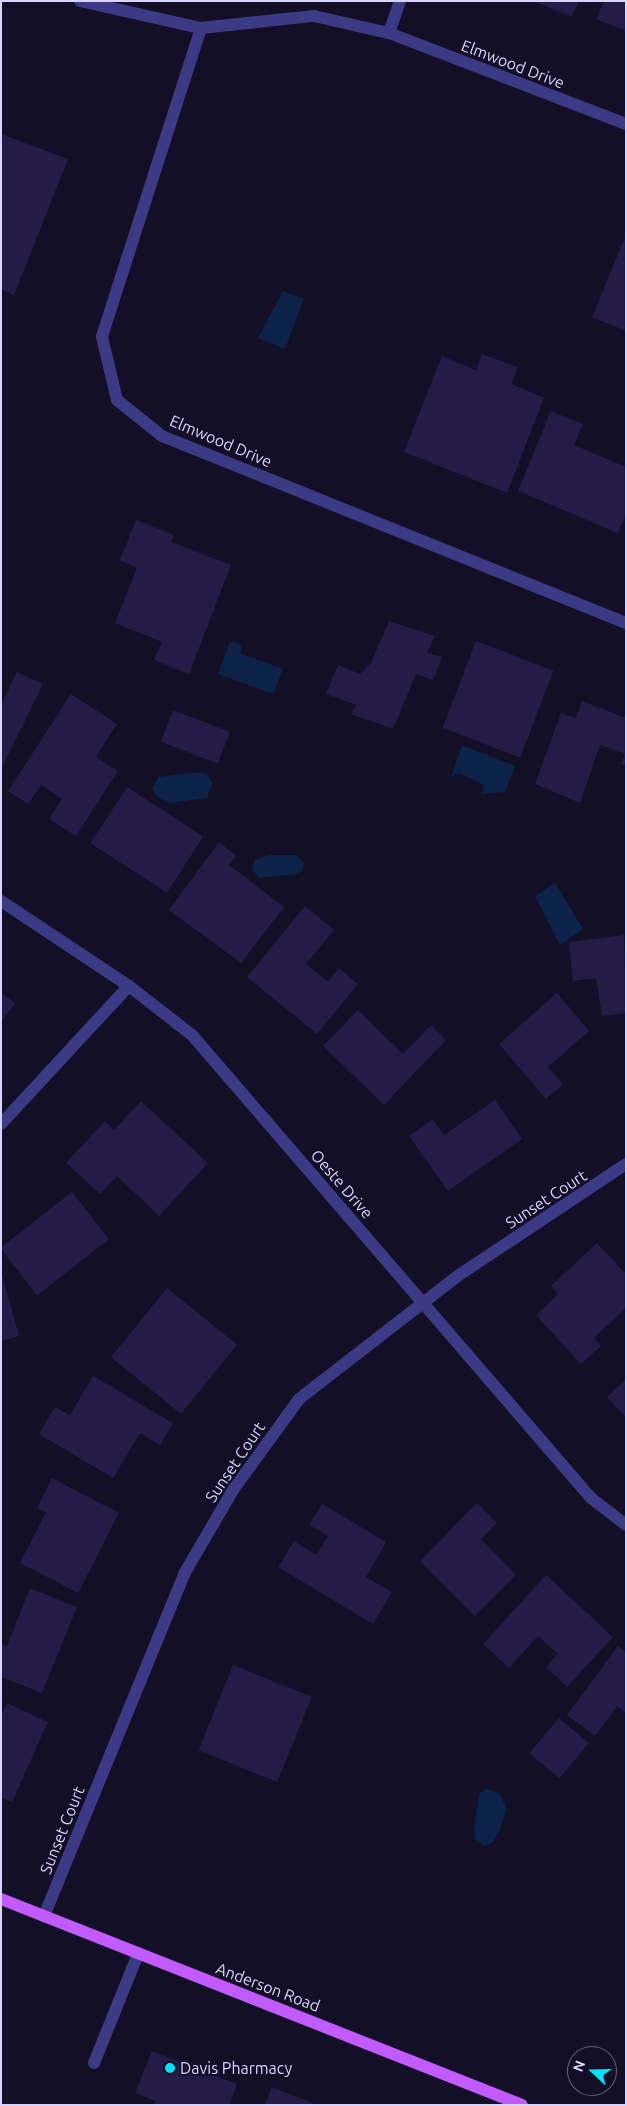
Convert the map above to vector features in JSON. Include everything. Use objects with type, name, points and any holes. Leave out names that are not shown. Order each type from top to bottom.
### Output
[{"type":"main road","name":"Anderson Road","points":[[1,1899],[522,2105]]},
{"type":"street","name":"Elmwood Drive","points":[[80,1],[201,28],[314,16],[388,33],[626,124]]},
{"type":"street","points":[[388,33],[400,1]]},
{"type":"street","name":"Elmwood Drive","points":[[201,28],[102,337],[117,400],[162,436],[626,623]]},
{"type":"street","name":"Oeste Drive","points":[[1,901],[129,986],[192,1035],[591,1498],[626,1525]]},
{"type":"street","points":[[1,1124],[129,986]]},
{"type":"street","name":"Sunset Court","points":[[44,1916],[184,1574],[233,1490],[299,1399],[394,1328],[423,1302],[626,1164]]},
{"type":"street","points":[[94,2063],[138,1954]]},
{"type":"water","points":[[283,291],[304,299],[285,349],[258,338]]},
{"type":"water","points":[[230,641],[242,645],[240,653],[283,669],[273,694],[218,674]]},
{"type":"water","points":[[462,745],[515,766],[505,792],[483,794],[484,785],[458,773],[451,777]]},
{"type":"water","points":[[200,772],[207,774],[212,783],[207,798],[169,803],[156,796],[153,789],[158,777]]},
{"type":"water","points":[[269,855],[297,855],[304,863],[303,869],[298,874],[258,878],[252,868],[255,860]]},
{"type":"water","points":[[555,883],[583,929],[560,945],[535,896]]},
{"type":"water","points":[[486,1789],[499,1793],[507,1809],[500,1830],[492,1843],[485,1846],[475,1840],[474,1831],[479,1794]]},
{"type":"building","points":[[533,1],[579,1],[572,17]]},
{"type":"building","points":[[604,1],[626,1],[626,31],[596,19]]},
{"type":"building","points":[[1,134],[68,159],[14,295],[1,289]]},
{"type":"building","points":[[626,235],[626,331],[592,317]]},
{"type":"building","points":[[482,354],[518,367],[511,384],[544,398],[507,493],[404,452],[442,356],[476,370]]},
{"type":"building","points":[[551,411],[583,424],[574,445],[626,467],[626,514],[618,533],[518,491]]},
{"type":"building","points":[[136,520],[174,535],[171,542],[231,565],[189,674],[154,660],[162,642],[115,623],[137,568],[120,560]]},
{"type":"building","points":[[389,621],[435,636],[427,653],[442,657],[433,680],[416,674],[393,729],[351,714],[356,705],[326,694],[338,665],[360,674],[371,663]]},
{"type":"building","points":[[476,641],[553,671],[520,758],[443,728]]},
{"type":"building","points":[[17,672],[43,684],[1,770],[1,705]]},
{"type":"building","points":[[71,694],[117,724],[96,757],[118,771],[76,836],[49,819],[62,799],[41,785],[28,804],[8,791]]},
{"type":"building","points":[[582,701],[626,718],[626,766],[621,764],[625,754],[600,745],[580,803],[535,784],[561,713],[576,718]]},
{"type":"building","points":[[173,710],[230,732],[218,764],[161,742]]},
{"type":"building","points":[[127,787],[203,837],[167,893],[91,843]]},
{"type":"building","points":[[219,842],[236,856],[229,865],[284,907],[241,963],[169,910]]},
{"type":"building","points":[[305,906],[334,930],[306,964],[328,982],[339,968],[358,984],[317,1034],[247,977]]},
{"type":"building","points":[[624,935],[626,1013],[602,1016],[596,978],[573,981],[569,942]]},
{"type":"building","points":[[1,993],[15,1003],[1,1023]]},
{"type":"building","points":[[557,993],[589,1031],[548,1067],[563,1084],[546,1099],[499,1044]]},
{"type":"building","points":[[358,1010],[403,1054],[431,1025],[446,1040],[384,1105],[323,1046]]},
{"type":"building","points":[[495,1100],[522,1139],[448,1191],[409,1136],[433,1119],[444,1135]]},
{"type":"building","points":[[141,1101],[208,1163],[159,1216],[117,1176],[100,1194],[66,1163],[105,1121],[114,1130]]},
{"type":"building","points":[[72,1192],[109,1239],[37,1295],[1,1247]]},
{"type":"building","points":[[597,1243],[626,1274],[626,1308],[594,1338],[601,1346],[581,1364],[536,1315],[558,1294],[551,1286]]},
{"type":"building","points":[[1,1271],[19,1336],[1,1341]]},
{"type":"building","points":[[167,1288],[237,1345],[181,1414],[111,1357]]},
{"type":"building","points":[[93,1376],[173,1423],[160,1445],[140,1433],[113,1478],[39,1434],[55,1407],[70,1415]]},
{"type":"building","points":[[626,1379],[626,1417],[607,1397]]},
{"type":"building","points":[[52,1478],[119,1513],[78,1593],[20,1563],[46,1512],[37,1508]]},
{"type":"building","points":[[477,1503],[497,1523],[481,1539],[516,1575],[475,1616],[420,1561]]},
{"type":"building","points":[[322,1504],[386,1542],[366,1577],[392,1592],[373,1624],[278,1567],[294,1541],[316,1555],[328,1536],[309,1525]]},
{"type":"building","points":[[546,1575],[613,1637],[567,1687],[546,1667],[558,1654],[538,1636],[509,1668],[483,1644]]},
{"type":"building","points":[[30,1588],[77,1607],[42,1693],[1,1677],[1,1644],[7,1646]]},
{"type":"building","points":[[618,1646],[626,1652],[626,1713],[617,1706],[595,1736],[567,1715]]},
{"type":"building","points":[[233,1665],[312,1697],[277,1782],[199,1750]]},
{"type":"building","points":[[7,1703],[48,1722],[12,1802],[1,1798],[1,1715]]},
{"type":"building","points":[[559,1718],[589,1743],[559,1778],[529,1753]]},
{"type":"building","name":"Davis Pharmacy","points":[[152,2051],[237,2084],[229,2105],[154,2105],[156,2101],[135,2093]]},
{"type":"building","points":[[272,2087],[317,2105],[265,2105]]},
{"type":"place","name":"Davis Pharmacy","points":[[170,2068]]}]
